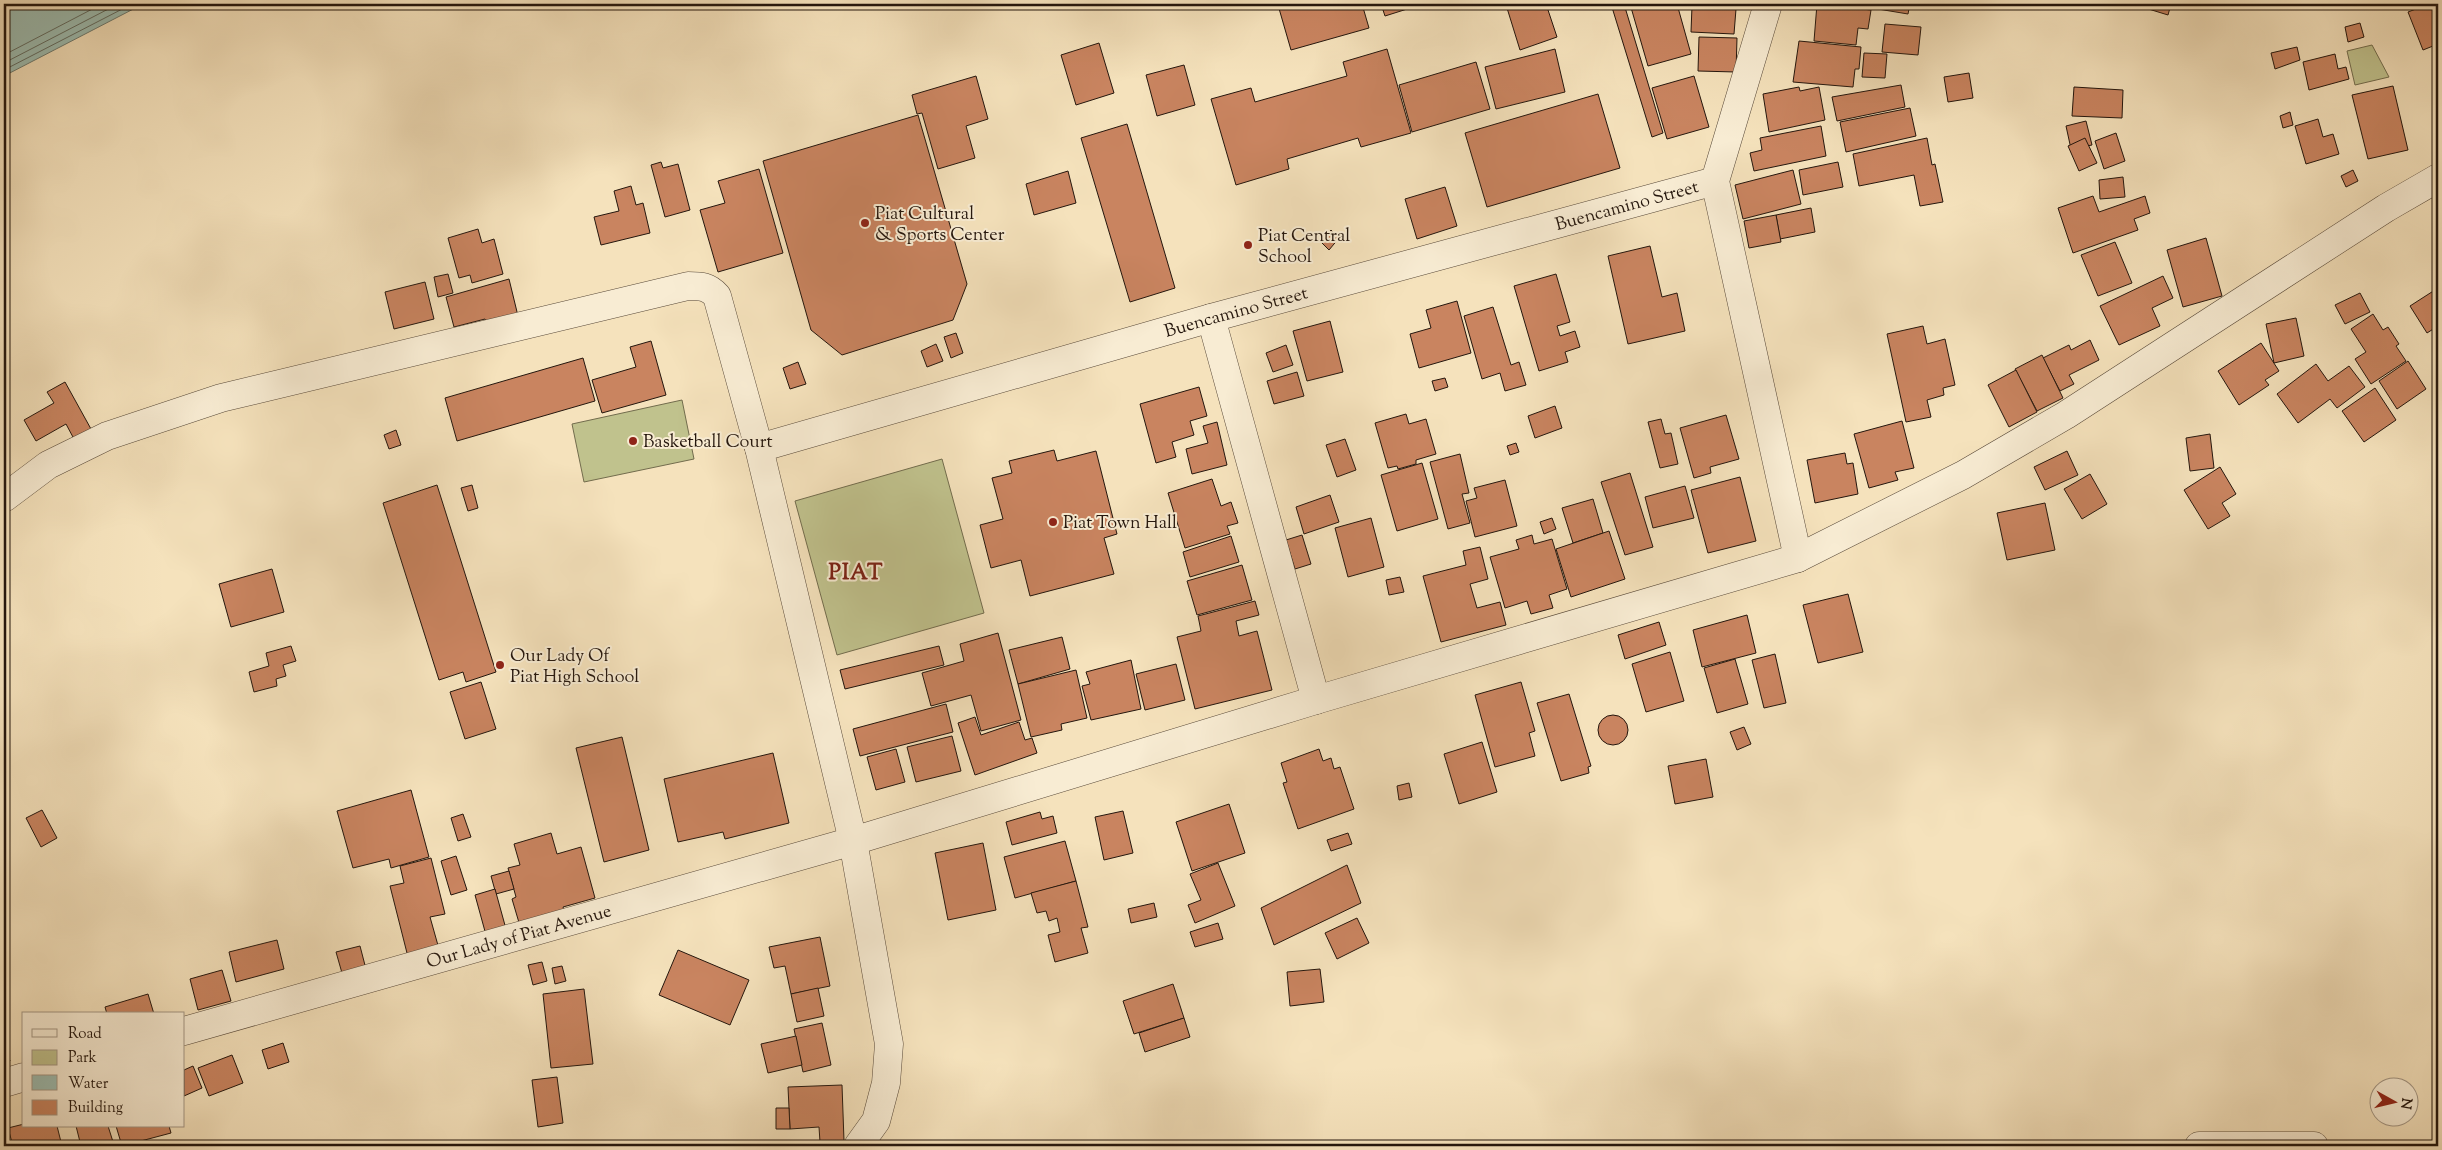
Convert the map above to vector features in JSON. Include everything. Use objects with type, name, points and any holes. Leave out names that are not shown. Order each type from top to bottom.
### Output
[{"type":"street","points":[[1768,4],[1715,181],[1798,558]]},
{"type":"street","name":"Our Lady of Piat Avenue","points":[[185,1031],[853,841],[1316,700],[1798,558],[1963,475],[2066,415],[2386,208],[2438,178]]},
{"type":"street","name":"Buencamino Street","points":[[759,448],[1211,318],[1715,181]]},
{"type":"street","points":[[4,498],[48,465],[107,436],[221,398],[688,286],[702,286],[710,289],[717,296],[759,448],[853,841],[889,1044],[886,1082],[876,1121],[858,1146]]},
{"type":"street","points":[[1211,318],[1316,700]]},
{"type":"street","points":[[4,1083],[22,1078]]},
{"type":"street","points":[[2199,1146],[2311,1146]]},
{"type":"green space","points":[[2372,45],[2389,77],[2355,85],[2347,51]]},
{"type":"green space","name":"Basketball Court","points":[[682,400],[694,459],[584,482],[572,424]]},
{"type":"green space","points":[[942,459],[984,613],[837,655],[795,501]]},
{"type":"water","points":[[4,4],[143,4],[4,76]]},
{"type":"building","points":[[1362,4],[1369,28],[1291,50],[1278,5]]},
{"type":"building","points":[[1381,4],[1423,4],[1385,16]]},
{"type":"building","points":[[1519,4],[1546,4],[1557,37],[1520,50],[1507,8]]},
{"type":"building","points":[[1611,4],[1624,4],[1663,133],[1652,137]]},
{"type":"building","points":[[1630,4],[1677,4],[1691,54],[1648,66]]},
{"type":"building","points":[[1817,4],[1871,10],[1868,29],[1858,28],[1856,45],[1814,41]]},
{"type":"building","points":[[1836,4],[1857,4],[1856,6]]},
{"type":"building","points":[[1873,4],[1910,4],[1908,14],[1872,8]]},
{"type":"building","points":[[2143,4],[2171,4],[2168,15],[2142,7]]},
{"type":"building","points":[[2429,4],[2438,4],[2438,44],[2423,50],[2408,12]]},
{"type":"building","points":[[1692,6],[1736,9],[1734,34],[1691,32]]},
{"type":"building","points":[[2360,23],[2364,37],[2348,42],[2345,27]]},
{"type":"building","points":[[1885,24],[1921,27],[1918,55],[1882,52]]},
{"type":"building","points":[[1699,37],[1737,38],[1736,72],[1698,71]]},
{"type":"building","points":[[1799,41],[1861,47],[1859,69],[1855,69],[1853,87],[1793,82]]},
{"type":"building","points":[[1099,43],[1114,93],[1076,105],[1061,55]]},
{"type":"building","points":[[2297,47],[2300,60],[2275,69],[2271,53]]},
{"type":"building","points":[[1387,49],[1411,133],[1361,147],[1358,138],[1287,159],[1289,169],[1236,185],[1211,99],[1251,88],[1255,102],[1347,76],[1343,62]]},
{"type":"building","points":[[1555,49],[1565,92],[1496,109],[1485,67]]},
{"type":"building","points":[[1864,53],[1887,54],[1885,78],[1862,77]]},
{"type":"building","points":[[2335,54],[2338,69],[2346,67],[2349,79],[2309,90],[2303,62]]},
{"type":"building","points":[[1476,62],[1490,109],[1412,132],[1399,85]]},
{"type":"building","points":[[1184,65],[1195,105],[1157,116],[1146,75]]},
{"type":"building","points":[[1969,73],[1973,98],[1948,102],[1944,77]]},
{"type":"building","points":[[976,76],[988,119],[966,126],[975,158],[938,169],[922,113],[917,114],[912,95]]},
{"type":"building","points":[[1694,76],[1709,127],[1667,139],[1652,88]]},
{"type":"building","points":[[1901,85],[1905,107],[1837,121],[1832,97]]},
{"type":"building","points":[[2393,86],[2408,150],[2368,159],[2352,95]]},
{"type":"building","points":[[1799,87],[1800,91],[1819,87],[1825,120],[1769,132],[1763,94]]},
{"type":"building","points":[[2074,87],[2123,90],[2122,118],[2072,116]]},
{"type":"building","points":[[2438,87],[2438,99],[2433,90]]},
{"type":"building","points":[[1598,94],[1620,168],[1487,207],[1465,133]]},
{"type":"building","points":[[1910,108],[1916,136],[1846,152],[1840,122]]},
{"type":"building","points":[[2290,112],[2293,125],[2283,128],[2280,116]]},
{"type":"building","name":"Piat Cultural & Sports Center","points":[[918,115],[967,284],[953,320],[842,355],[811,330],[763,161]]},
{"type":"building","points":[[2318,119],[2323,137],[2333,134],[2339,154],[2306,164],[2295,126]]},
{"type":"building","points":[[2086,121],[2092,145],[2071,149],[2066,126]]},
{"type":"building","points":[[1127,124],[1175,288],[1130,302],[1081,138]]},
{"type":"building","points":[[1821,126],[1826,156],[1754,171],[1750,153],[1762,150],[1760,138]]},
{"type":"building","points":[[2116,133],[2125,161],[2104,169],[2095,141]]},
{"type":"building","points":[[1927,138],[1932,165],[1935,164],[1943,202],[1920,206],[1914,175],[1859,186],[1853,154]]},
{"type":"building","points":[[2085,138],[2097,163],[2079,171],[2068,146]]},
{"type":"building","points":[[661,162],[663,168],[678,164],[690,210],[665,217],[651,165]]},
{"type":"building","points":[[1838,162],[1843,187],[1803,195],[1799,170]]},
{"type":"building","points":[[759,169],[783,253],[718,272],[700,210],[725,203],[718,181]]},
{"type":"building","points":[[1793,170],[1801,204],[1743,219],[1735,185]]},
{"type":"building","points":[[2353,170],[2358,181],[2346,187],[2341,176]]},
{"type":"building","points":[[1068,171],[1076,203],[1034,215],[1026,184]]},
{"type":"building","points":[[2123,177],[2125,197],[2100,199],[2099,180]]},
{"type":"building","points":[[631,186],[636,205],[643,203],[650,233],[601,245],[594,217],[619,211],[614,191]]},
{"type":"building","points":[[1445,187],[1457,226],[1417,239],[1405,199]]},
{"type":"building","points":[[2093,196],[2099,212],[2145,196],[2150,213],[2134,219],[2138,230],[2073,253],[2058,208]]},
{"type":"building","points":[[1811,208],[1815,232],[1780,239],[1776,215]]},
{"type":"building","points":[[1776,215],[1781,242],[1749,248],[1744,221]]},
{"type":"building","points":[[478,229],[482,243],[494,239],[503,274],[472,283],[470,275],[459,278],[448,238]]},
{"type":"building","points":[[1331,230],[1339,238],[1329,250],[1321,242]]},
{"type":"building","points":[[2206,238],[2222,296],[2183,307],[2167,250]]},
{"type":"building","points":[[2115,242],[2132,283],[2098,296],[2081,255]]},
{"type":"building","points":[[1650,246],[1662,297],[1677,293],[1685,331],[1628,344],[1608,256]]},
{"type":"building","points":[[448,274],[453,293],[438,297],[434,277]]},
{"type":"building","points":[[1556,274],[1570,322],[1557,326],[1560,336],[1575,331],[1580,347],[1565,352],[1568,362],[1539,371],[1514,286]]},
{"type":"building","points":[[2163,276],[2173,298],[2152,308],[2160,326],[2119,345],[2100,306]]},
{"type":"building","points":[[509,279],[518,316],[487,324],[485,319],[454,327],[446,297]]},
{"type":"building","points":[[425,282],[434,319],[394,329],[385,292]]},
{"type":"building","points":[[2438,288],[2438,326],[2427,333],[2410,306]]},
{"type":"building","points":[[2360,293],[2370,312],[2345,324],[2335,305]]},
{"type":"building","points":[[1457,301],[1471,353],[1419,368],[1410,334],[1431,328],[1426,310]]},
{"type":"building","points":[[1493,307],[1511,365],[1519,362],[1526,385],[1505,391],[1500,373],[1482,379],[1464,316]]},
{"type":"building","points":[[2373,314],[2383,330],[2388,327],[2399,344],[2396,346],[2406,361],[2371,384],[2355,359],[2366,352],[2351,329]]},
{"type":"building","points":[[2296,318],[2304,356],[2274,363],[2266,324]]},
{"type":"building","points":[[1330,321],[1343,372],[1307,381],[1293,331]]},
{"type":"building","points":[[1923,326],[1927,344],[1945,339],[1955,385],[1943,388],[1944,395],[1927,400],[1931,417],[1906,422],[1887,334]]},
{"type":"building","points":[[956,333],[963,353],[951,358],[944,337]]},
{"type":"building","points":[[2090,340],[2099,360],[2069,375],[2074,384],[2060,391],[2043,358],[2069,345],[2071,350]]},
{"type":"building","points":[[651,341],[666,395],[602,413],[592,380],[636,367],[630,347]]},
{"type":"building","points":[[2261,343],[2279,371],[2265,380],[2269,385],[2239,405],[2218,371]]},
{"type":"building","points":[[936,344],[943,361],[927,367],[921,351]]},
{"type":"building","points":[[1286,345],[1293,365],[1273,372],[1266,353]]},
{"type":"building","points":[[2042,355],[2063,398],[2037,411],[2015,369]]},
{"type":"building","points":[[583,358],[595,401],[457,441],[445,398]]},
{"type":"building","points":[[2408,361],[2426,389],[2397,409],[2379,381]]},
{"type":"building","points":[[798,362],[806,384],[790,389],[783,368]]},
{"type":"building","points":[[2316,364],[2328,381],[2349,366],[2365,387],[2337,408],[2330,399],[2298,423],[2277,394]]},
{"type":"building","points":[[2016,370],[2037,412],[2009,427],[1988,385]]},
{"type":"building","points":[[1297,372],[1304,396],[1274,404],[1267,381]]},
{"type":"building","points":[[1445,378],[1448,387],[1435,391],[1432,381]]},
{"type":"building","points":[[65,382],[91,429],[74,439],[66,424],[36,441],[24,420],[54,403],[47,392]]},
{"type":"building","points":[[1199,387],[1207,416],[1190,421],[1194,435],[1172,442],[1176,457],[1156,463],[1140,404]]},
{"type":"building","points":[[2375,388],[2396,420],[2364,442],[2342,411]]},
{"type":"building","points":[[1555,406],[1562,428],[1535,438],[1528,416]]},
{"type":"building","points":[[1406,414],[1409,424],[1426,419],[1436,454],[1416,460],[1416,464],[1398,469],[1397,466],[1388,468],[1375,423]]},
{"type":"building","points":[[1726,415],[1739,459],[1710,467],[1711,473],[1694,478],[1680,428]]},
{"type":"building","points":[[1661,419],[1665,434],[1671,433],[1678,464],[1660,468],[1648,422]]},
{"type":"building","points":[[1902,421],[1914,468],[1895,472],[1898,480],[1869,488],[1854,434]]},
{"type":"building","points":[[1217,422],[1227,465],[1192,474],[1186,449],[1208,443],[1203,426]]},
{"type":"building","points":[[396,430],[401,445],[389,449],[384,435]]},
{"type":"building","points":[[2210,434],[2214,468],[2190,471],[2186,438]]},
{"type":"building","points":[[1345,439],[1356,470],[1337,477],[1326,445]]},
{"type":"building","points":[[1516,443],[1519,452],[1510,455],[1507,446]]},
{"type":"building","name":"Piat Town Hall","points":[[1054,450],[1057,461],[1096,451],[1117,534],[1104,538],[1114,574],[1030,596],[1021,560],[991,568],[980,525],[1003,519],[992,478],[1012,473],[1009,461]]},
{"type":"building","points":[[2067,451],[2078,475],[2045,490],[2034,467]]},
{"type":"building","points":[[1845,453],[1847,464],[1853,463],[1858,494],[1815,503],[1807,460]]},
{"type":"building","points":[[1460,454],[1469,493],[1462,494],[1470,523],[1448,529],[1430,462]]},
{"type":"building","points":[[1422,463],[1438,519],[1397,531],[1381,475]]},
{"type":"building","points":[[2220,467],[2236,494],[2222,503],[2230,516],[2208,529],[2184,490]]},
{"type":"building","points":[[1630,473],[1653,547],[1625,555],[1601,482]]},
{"type":"building","points":[[2090,474],[2107,504],[2082,519],[2064,489]]},
{"type":"building","points":[[1740,477],[1756,541],[1708,553],[1691,490]]},
{"type":"building","points":[[1212,479],[1221,506],[1231,502],[1238,523],[1227,526],[1230,534],[1185,548],[1168,493]]},
{"type":"building","points":[[1505,480],[1517,526],[1475,537],[1466,501],[1477,498],[1474,488]]},
{"type":"building","points":[[437,485],[496,672],[466,682],[463,672],[439,680],[383,503]]},
{"type":"building","points":[[472,485],[478,508],[468,511],[461,488]]},
{"type":"building","points":[[1685,486],[1694,518],[1653,528],[1645,497]]},
{"type":"building","points":[[1330,495],[1339,522],[1304,534],[1296,507]]},
{"type":"building","points":[[1593,499],[1603,533],[1573,543],[1562,508]]},
{"type":"building","points":[[2045,503],[2055,550],[2007,560],[1997,513]]},
{"type":"building","points":[[1371,518],[1384,567],[1348,577],[1335,528]]},
{"type":"building","points":[[1552,518],[1556,529],[1544,534],[1540,522]]},
{"type":"building","points":[[1609,531],[1625,579],[1571,597],[1556,549]]},
{"type":"building","points":[[1302,535],[1311,564],[1295,569],[1286,540]]},
{"type":"building","points":[[1532,535],[1534,544],[1552,539],[1567,589],[1549,595],[1553,608],[1531,614],[1527,601],[1505,608],[1490,557],[1519,549],[1516,540]]},
{"type":"building","points":[[1231,536],[1239,562],[1190,577],[1183,552]]},
{"type":"building","points":[[1480,547],[1488,579],[1470,584],[1477,608],[1500,602],[1506,625],[1441,642],[1423,576],[1466,565],[1463,551]]},
{"type":"building","points":[[1242,565],[1252,600],[1197,615],[1187,581]]},
{"type":"building","points":[[272,569],[284,612],[231,627],[219,584]]},
{"type":"building","points":[[1400,577],[1404,592],[1389,595],[1386,580]]},
{"type":"building","points":[[1848,594],[1863,652],[1818,663],[1803,605]]},
{"type":"building","points":[[1255,601],[1259,615],[1236,621],[1239,636],[1257,631],[1272,690],[1195,709],[1177,637],[1201,631],[1198,616]]},
{"type":"building","points":[[1747,615],[1756,653],[1702,667],[1693,630]]},
{"type":"building","points":[[1659,622],[1666,645],[1625,659],[1618,635]]},
{"type":"building","points":[[998,633],[1021,720],[981,731],[971,695],[931,706],[922,673],[964,661],[960,644]]},
{"type":"building","points":[[1062,637],[1070,669],[1018,684],[1009,650]]},
{"type":"building","points":[[291,646],[296,661],[283,665],[286,676],[276,679],[277,686],[254,692],[249,672],[269,666],[266,653]]},
{"type":"building","points":[[939,646],[944,665],[845,689],[840,670]]},
{"type":"building","points":[[1670,652],[1684,701],[1646,712],[1632,664]]},
{"type":"building","points":[[1775,654],[1786,703],[1764,708],[1752,660]]},
{"type":"building","points":[[1735,659],[1748,704],[1717,713],[1704,668]]},
{"type":"building","points":[[1131,660],[1141,709],[1091,720],[1082,686],[1090,684],[1086,672]]},
{"type":"building","points":[[1176,664],[1185,700],[1145,710],[1136,674]]},
{"type":"building","points":[[1076,670],[1087,718],[1061,724],[1062,730],[1031,737],[1018,684]]},
{"type":"building","points":[[481,682],[496,729],[465,739],[450,692]]},
{"type":"building","points":[[1521,682],[1535,731],[1529,733],[1535,756],[1495,767],[1475,695]]},
{"type":"building","points":[[1569,694],[1591,766],[1588,767],[1589,773],[1561,781],[1537,703]]},
{"type":"building","points":[[946,704],[953,732],[860,756],[853,729]]},
{"type":"building","points":[[1613,715],[1624,719],[1628,730],[1624,741],[1613,745],[1602,741],[1598,730],[1602,719]]},
{"type":"building","points":[[975,717],[981,735],[1019,722],[1025,740],[1032,738],[1037,753],[975,775],[958,723]]},
{"type":"building","points":[[1744,727],[1751,744],[1737,750],[1730,732]]},
{"type":"building","points":[[952,736],[961,771],[916,782],[907,747]]},
{"type":"building","points":[[622,737],[649,850],[604,862],[576,748]]},
{"type":"building","points":[[1482,742],[1497,792],[1459,804],[1444,754]]},
{"type":"building","points":[[896,749],[905,782],[876,790],[867,757]]},
{"type":"building","points":[[1319,749],[1323,761],[1331,758],[1334,769],[1340,767],[1354,809],[1298,829],[1283,783],[1287,782],[1281,763]]},
{"type":"building","points":[[773,753],[789,823],[725,839],[723,832],[678,842],[664,779]]},
{"type":"building","points":[[1706,759],[1713,797],[1675,804],[1668,766]]},
{"type":"building","points":[[1409,783],[1412,797],[1399,800],[1397,786]]},
{"type":"building","points":[[411,790],[429,857],[391,868],[389,859],[353,868],[337,811]]},
{"type":"building","points":[[1229,804],[1245,853],[1192,871],[1176,822]]},
{"type":"building","points":[[42,810],[57,838],[41,847],[26,818]]},
{"type":"building","points":[[1123,811],[1133,853],[1104,860],[1095,817]]},
{"type":"building","points":[[1040,812],[1042,819],[1053,816],[1057,833],[1012,845],[1006,822]]},
{"type":"building","points":[[463,814],[471,837],[458,841],[451,818]]},
{"type":"building","points":[[551,833],[557,854],[581,847],[595,898],[563,907],[565,913],[520,926],[512,899],[516,897],[508,868],[520,865],[514,844]]},
{"type":"building","points":[[1348,833],[1352,844],[1331,851],[1327,840]]},
{"type":"building","points":[[1065,841],[1076,881],[1015,898],[1004,857]]},
{"type":"building","points":[[983,843],[996,910],[948,920],[935,853]]},
{"type":"building","points":[[456,856],[467,890],[451,895],[441,861]]},
{"type":"building","points":[[431,858],[445,914],[430,917],[439,949],[408,957],[390,886],[404,883],[400,866]]},
{"type":"building","points":[[1218,863],[1235,906],[1195,923],[1188,905],[1201,900],[1190,874]]},
{"type":"building","points":[[1347,865],[1361,903],[1274,945],[1261,908]]},
{"type":"building","points":[[509,871],[514,889],[496,894],[491,876]]},
{"type":"building","points":[[1076,881],[1088,927],[1081,928],[1088,953],[1055,962],[1048,935],[1060,932],[1057,918],[1049,921],[1046,911],[1037,913],[1031,893]]},
{"type":"building","points":[[495,889],[506,929],[486,935],[475,895]]},
{"type":"building","points":[[1154,903],[1157,917],[1131,923],[1128,909]]},
{"type":"building","points":[[1357,918],[1369,943],[1337,959],[1325,933]]},
{"type":"building","points":[[1218,923],[1223,939],[1195,947],[1190,932]]},
{"type":"building","points":[[820,937],[830,986],[791,994],[785,966],[774,968],[769,947]]},
{"type":"building","points":[[277,940],[284,969],[236,982],[229,952]]},
{"type":"building","points":[[360,946],[367,973],[344,980],[336,952]]},
{"type":"building","points":[[678,950],[749,980],[730,1025],[659,995]]},
{"type":"building","points":[[542,962],[547,981],[533,985],[528,965]]},
{"type":"building","points":[[562,966],[566,981],[555,984],[552,968]]},
{"type":"building","points":[[1320,969],[1324,1002],[1290,1006],[1287,972]]},
{"type":"building","points":[[222,970],[231,1001],[198,1010],[190,979]]},
{"type":"building","points":[[1173,984],[1184,1018],[1134,1034],[1123,1001]]},
{"type":"building","points":[[818,988],[824,1016],[797,1022],[791,994]]},
{"type":"building","points":[[584,989],[593,1064],[551,1068],[543,994]]},
{"type":"building","points":[[148,994],[153,1012],[106,1012],[105,1007]]},
{"type":"building","points":[[1184,1018],[1190,1037],[1145,1052],[1139,1033]]},
{"type":"building","points":[[822,1023],[831,1065],[803,1072],[794,1029]]},
{"type":"building","points":[[796,1036],[802,1065],[768,1073],[761,1044]]},
{"type":"building","points":[[4,1043],[10,1061],[4,1064]]},
{"type":"building","points":[[283,1043],[289,1062],[268,1069],[262,1050]]},
{"type":"building","points":[[232,1055],[243,1083],[209,1096],[198,1068]]},
{"type":"building","points":[[193,1066],[202,1088],[185,1096],[185,1070]]},
{"type":"building","points":[[557,1077],[563,1123],[538,1127],[532,1080]]},
{"type":"building","points":[[842,1085],[844,1141],[820,1142],[819,1127],[790,1129],[788,1087]]},
{"type":"building","points":[[776,1108],[789,1108],[790,1129],[776,1129]]},
{"type":"building","points":[[22,1124],[22,1128],[58,1128],[62,1146],[13,1146],[8,1128]]},
{"type":"building","points":[[76,1128],[109,1128],[114,1145],[81,1146]]},
{"type":"building","points":[[117,1128],[170,1128],[171,1133],[122,1146]]},
{"type":"place","name":"Piat Cultural & Sports Center","points":[[865,223]]},
{"type":"place","name":"Piat Central School","points":[[1248,245]]},
{"type":"place","name":"Basketball Court","points":[[633,441]]},
{"type":"place","name":"Piat Town Hall","points":[[1053,522]]},
{"type":"place","name":"Our Lady Of Piat High School","points":[[500,665]]},
{"type":"district","name":"PIAT","points":[[856,571]]}]
